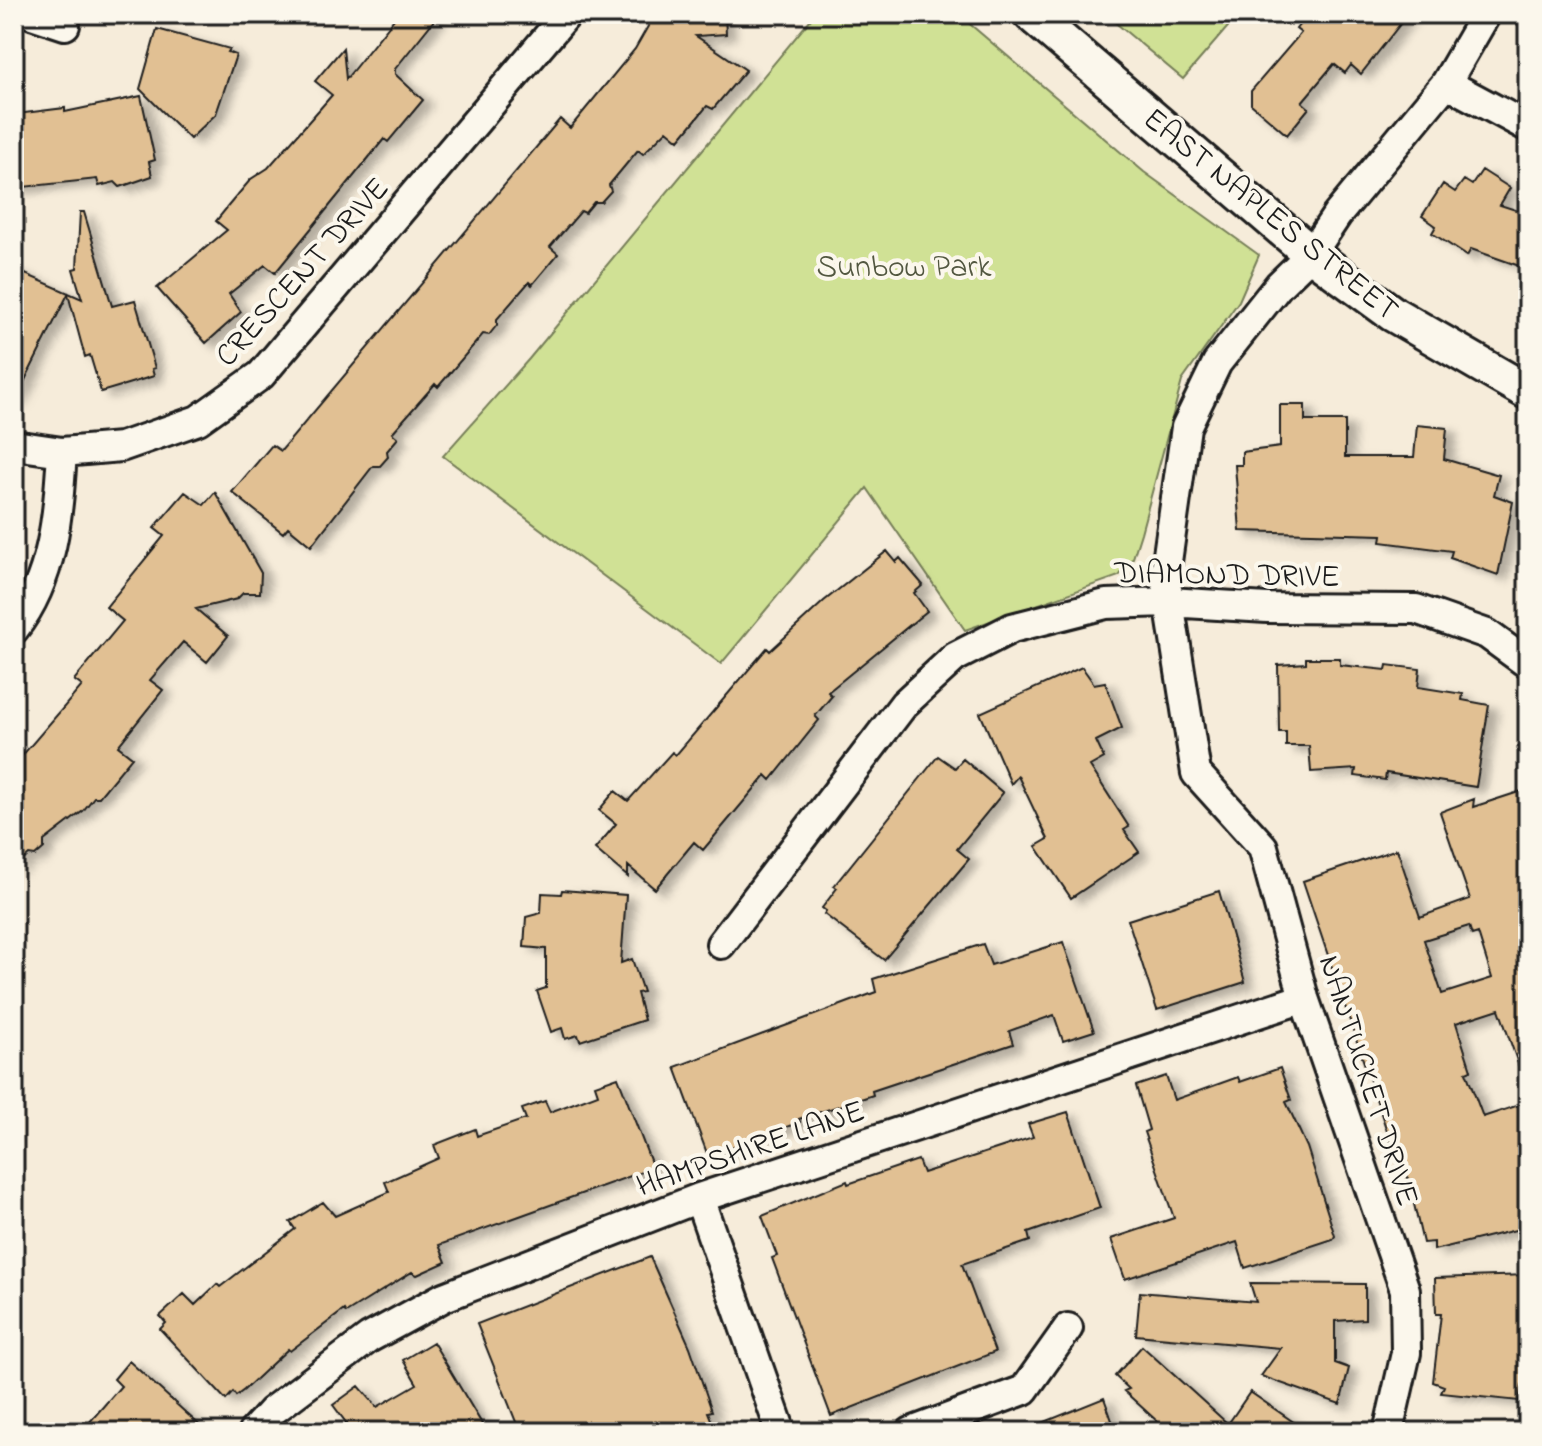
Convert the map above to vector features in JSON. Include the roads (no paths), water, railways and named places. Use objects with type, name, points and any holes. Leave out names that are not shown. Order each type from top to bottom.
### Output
[{"type":"street","points":[[32,14],[65,25]]},
{"type":"street","name":"CRESCENT DRIVE","points":[[14,445],[62,452],[121,447],[198,420],[261,375],[567,14]]},
{"type":"street","name":"EAST NAPLES STREET","points":[[1031,14],[1311,254],[1393,314],[1528,392]]},
{"type":"street","points":[[1169,602],[1165,576],[1186,427],[1217,363],[1279,285],[1311,254],[1337,215],[1446,83],[1486,14]]},
{"type":"street","points":[[1446,83],[1528,127]]},
{"type":"street","points":[[14,629],[31,607],[56,531],[62,452]]},
{"type":"street","name":"DIAMOND DRIVE","points":[[721,944],[904,704],[955,657],[1012,628],[1106,604],[1169,602],[1267,608],[1416,609],[1487,634],[1528,664]]},
{"type":"street","name":"NANTUCKET DRIVE","points":[[1169,602],[1196,773],[1263,847],[1304,998],[1405,1290],[1406,1353],[1388,1432]]},
{"type":"street","name":"HAMPSHIRE LANE","points":[[253,1432],[272,1411],[369,1338],[444,1297],[699,1198],[1304,998]]},
{"type":"street","points":[[699,1198],[781,1432]]},
{"type":"street","points":[[911,1432],[1024,1390],[1068,1328]]},
{"type":"park label","name":"Sunbow Park","points":[[904,265]]}]
